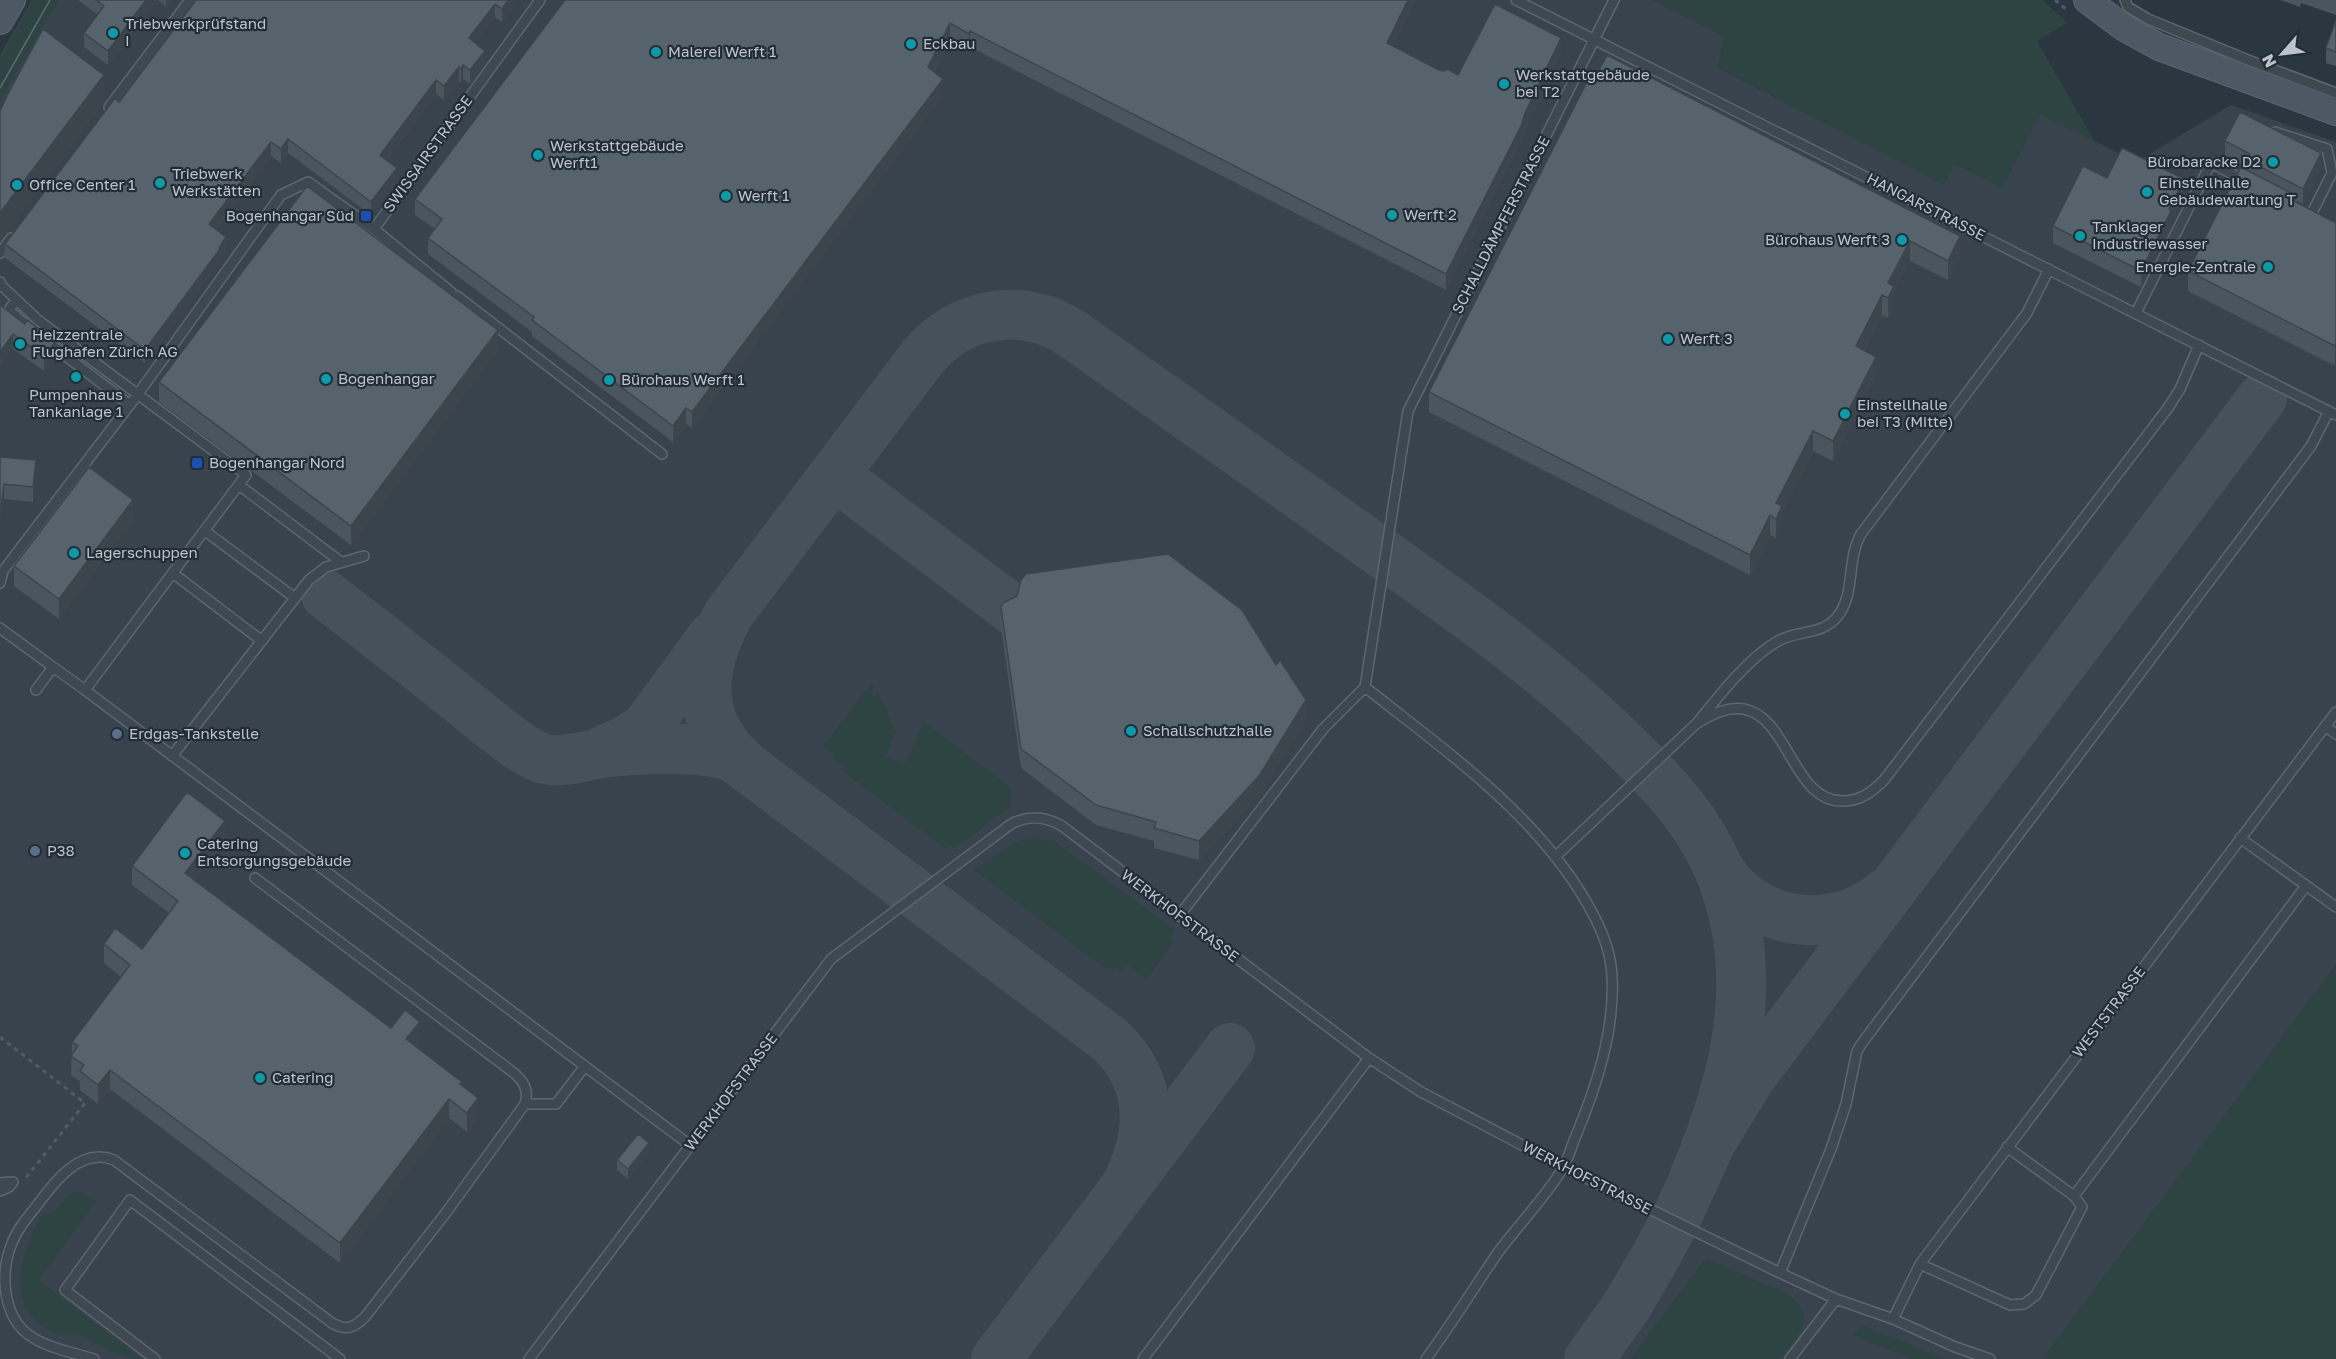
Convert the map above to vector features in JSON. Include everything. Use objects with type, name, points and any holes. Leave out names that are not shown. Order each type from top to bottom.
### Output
[{"type":"main road","points":[[0,21],[12,0]]},
{"type":"main road","points":[[2087,0],[2123,27],[2158,47],[2336,111]]},
{"type":"lane","points":[[105,112],[190,0]]},
{"type":"lane","name":"SWISSAIRSTRASSE","points":[[540,0],[374,229],[454,294],[662,454]]},
{"type":"lane","name":"HANGARSTRASSE","points":[[1516,0],[2332,413]]},
{"type":"lane","name":"SCHALLDÄMPFERSTRASSE","points":[[1365,687],[1408,411],[1614,0]]},
{"type":"lane","points":[[2125,0],[2128,7],[2148,19],[2336,93]]},
{"type":"lane","points":[[2265,128],[2327,149],[2332,172],[2315,218],[2301,210]]},
{"type":"lane","points":[[2136,313],[2211,163],[2251,184]]},
{"type":"lane","points":[[0,582],[1,570],[130,405],[281,195],[308,182],[374,229]]},
{"type":"lane","points":[[0,253],[14,234]]},
{"type":"lane","points":[[1555,857],[1697,723],[1731,682],[1772,644],[1781,639],[1823,628],[1837,617],[1847,598],[1853,551],[1860,534],[2027,313],[2049,269]]},
{"type":"lane","points":[[0,282],[38,320],[246,475],[85,690]]},
{"type":"lane","points":[[16,300],[9,310],[23,323],[130,405]]},
{"type":"lane","points":[[1697,723],[1715,713],[1725,711],[1745,710],[1753,713],[1761,718],[1778,737],[1805,779],[1822,795],[1831,800],[1841,801],[1860,798],[1869,793],[1884,780],[2168,408],[2180,389],[2199,345]]},
{"type":"lane","points":[[1780,1273],[1831,1149],[1846,1104],[1857,1051],[1862,1043],[2311,446],[2332,413]]},
{"type":"lane","points":[[239,485],[341,562]]},
{"type":"lane","points":[[206,531],[295,598]]},
{"type":"lane","points":[[172,756],[309,580],[318,572],[341,562],[364,556]]},
{"type":"lane","points":[[174,574],[262,641]]},
{"type":"lane","points":[[0,628],[691,1146]]},
{"type":"lane","points":[[36,690],[53,667]]},
{"type":"lane","points":[[1179,916],[1323,729],[1365,687],[1472,772],[1537,836],[1555,857],[1594,916],[1610,956],[1612,975],[1610,1019],[1589,1105],[1564,1167],[1498,1253],[1426,1359]]},
{"type":"lane","name":"WESTSTRASSE","points":[[1893,1319],[1920,1264],[2336,712]]},
{"type":"lane","points":[[2325,726],[2336,734]]},
{"type":"lane","name":"WERKHOFSTRASSE","points":[[529,1359],[831,958],[1002,831],[1021,819],[1032,816],[1062,826],[1369,1058],[1421,1092],[1564,1167],[1780,1273],[1836,1299],[1893,1319],[1955,1347],[1990,1359]]},
{"type":"lane","points":[[2240,838],[2336,907]]},
{"type":"lane","points":[[94,1359],[45,1342],[23,1331],[12,1315],[6,1284],[8,1255],[15,1236],[54,1182],[78,1163],[99,1156],[114,1160],[332,1323],[346,1328],[353,1327],[364,1317],[445,1214],[525,1104],[526,1087],[514,1073],[255,878]]},
{"type":"lane","points":[[2074,1196],[2306,887]]},
{"type":"lane","points":[[1143,1359],[1369,1058]]},
{"type":"lane","points":[[525,1104],[556,1104],[585,1066]]},
{"type":"lane","points":[[1920,1264],[2010,1305],[2024,1304],[2036,1295],[2082,1207],[2074,1196],[2007,1147]]},
{"type":"lane","points":[[0,1191],[9,1187],[12,1182]]},
{"type":"lane","points":[[155,1359],[65,1290],[130,1200],[340,1359]]},
{"type":"lane","points":[[1790,1359],[1836,1299]]},
{"type":"path","points":[[0,1037],[85,1103],[12,1182]]},
{"type":"shaded area","points":[[32,0],[1653,0],[1724,36],[1719,68],[1944,184],[1953,163],[2002,187],[2040,113],[2136,162],[2231,105],[2336,142],[2336,1359],[0,1359],[0,55]]},
{"type":"green space","points":[[33,0],[58,0],[0,101],[0,59]]},
{"type":"green space","points":[[1653,0],[2043,0],[2067,23],[2037,41],[2095,142],[2040,114],[2002,188],[1954,163],[1944,185],[1718,67],[1724,36]]},
{"type":"green space","points":[[872,683],[874,688],[870,693],[875,697],[878,693],[896,732],[886,757],[905,765],[924,722],[1010,787],[1011,806],[955,848],[950,846],[946,849],[841,770],[844,765],[840,762],[838,764],[831,757],[834,753],[823,747]]},
{"type":"green space","points":[[1030,838],[1055,842],[1175,930],[1169,938],[1174,941],[1146,979],[1126,964],[1121,970],[1115,966],[1113,969],[1103,967],[974,870],[1015,842]]},
{"type":"green space","points":[[2336,965],[2336,1359],[2043,1359]]},
{"type":"green space","points":[[73,1192],[85,1194],[96,1202],[38,1280],[142,1359],[117,1354],[78,1335],[51,1331],[35,1320],[25,1307],[20,1276],[29,1242],[44,1211],[52,1216]]},
{"type":"green space","points":[[1706,1258],[1789,1295],[1798,1303],[1804,1315],[1801,1331],[1780,1359],[1631,1359]]},
{"type":"green space","points":[[1863,1326],[1945,1359],[1912,1359],[1853,1335]]},
{"type":"building","points":[[96,0],[146,0],[108,51],[84,33],[104,6]]},
{"type":"building","name":"Triebwerk Werkstätten","points":[[196,0],[508,0],[502,9],[495,4],[469,38],[485,51],[470,70],[463,65],[461,69],[459,67],[444,86],[436,80],[380,155],[397,168],[371,202],[288,139],[281,149],[271,142],[209,224],[226,237],[220,249],[145,350],[5,244],[115,98],[119,102]]},
{"type":"building","points":[[565,0],[1408,0],[1387,43],[1439,70],[1447,69],[1458,75],[1495,4],[1561,38],[1521,126],[1446,274],[970,31],[969,34],[950,23],[928,67],[943,79],[692,412],[686,408],[673,426],[532,320],[534,317],[428,238],[442,219],[415,199]]},
{"type":"building","points":[[2336,20],[2336,52],[2326,48]]},
{"type":"building","name":"Office Center 1","points":[[43,29],[104,75],[0,213],[0,111]]},
{"type":"building","name":"Werft 3","points":[[1607,55],[1960,236],[1948,261],[1910,241],[1888,283],[1894,286],[1888,298],[1882,295],[1856,346],[1876,357],[1833,441],[1813,431],[1776,503],[1782,506],[1776,519],[1770,515],[1750,555],[1429,392],[1590,76],[1595,78]]},
{"type":"building","name":"Bürobaracke D2","points":[[2240,112],[2321,153],[2303,189],[2247,160],[2250,154],[2225,141]]},
{"type":"building","points":[[2122,148],[2184,179],[2141,271],[2053,226],[2083,166],[2107,178]]},
{"type":"building","name":"Energie-Zentrale","points":[[2241,167],[2297,196],[2294,201],[2336,223],[2335,346],[2188,271]]},
{"type":"building","name":"Bogenhangar","points":[[307,186],[498,330],[351,526],[159,382]]},
{"type":"building","points":[[0,305],[25,324],[27,320],[55,342],[44,356],[13,334],[0,352]]},
{"type":"building","points":[[0,457],[36,460],[33,487],[4,484],[0,516]]},
{"type":"building","name":"Lagerschuppen","points":[[89,467],[133,500],[59,599],[14,566]]},
{"type":"building","name":"Schallschutzhalle","points":[[1168,554],[1242,610],[1276,665],[1280,660],[1306,700],[1259,776],[1199,841],[1154,828],[1156,822],[1096,805],[1021,749],[1001,607],[1003,603],[1017,596],[1021,580],[1026,574]]},
{"type":"building","name":"Catering","points":[[187,792],[225,821],[185,873],[391,1028],[405,1010],[420,1022],[406,1039],[462,1082],[460,1084],[478,1098],[467,1113],[449,1099],[340,1243],[110,1070],[98,1085],[80,1071],[84,1065],[71,1056],[78,1046],[72,1042],[130,965],[104,944],[115,928],[142,949],[178,901],[132,866]]},
{"type":"building","points":[[638,1134],[649,1143],[628,1169],[617,1160]]},
{"type":"taxiway","points":[[751,770],[719,736],[711,717],[707,698],[707,679],[711,658],[728,615],[922,358],[937,342],[973,321],[993,316],[1034,317],[1055,324],[1074,335],[1425,584],[1529,661],[1595,717],[1654,775],[1680,805],[1702,837],[1720,872],[1733,911],[1740,950],[1741,988],[1732,1065],[1722,1103],[1694,1178]]},
{"type":"taxiway","points":[[1589,1359],[1626,1307],[1653,1261],[1677,1217],[1710,1144],[1750,1078],[2262,398]]},
{"type":"taxiway","points":[[834,475],[1057,643]]},
{"type":"taxiway","points":[[326,595],[505,736],[535,756],[557,760],[611,752],[669,749],[708,751],[736,759],[1110,1040],[1136,1074],[1145,1111],[1140,1150],[1124,1189]]},
{"type":"taxiway","points":[[602,751],[629,739],[646,727],[713,636]]},
{"type":"taxiway","points":[[1718,867],[1733,887],[1752,903],[1773,913],[1796,919],[1820,920],[1843,916],[1866,907],[1886,893]]},
{"type":"taxiway","points":[[996,1359],[1230,1048]]},
{"type":"tram line","points":[[0,88],[50,0]]},
{"type":"place","name":"Triebwerkprüfstand I","points":[[113,33]]},
{"type":"place","name":"Eckbau","points":[[911,44]]},
{"type":"place","name":"Malerei Werft 1","points":[[656,52]]},
{"type":"place","name":"Werkstattgebäude bei T2","points":[[1504,84]]},
{"type":"place","name":"Werkstattgebäude Werft1","points":[[538,155]]},
{"type":"place","name":"Bürobaracke D2","points":[[2273,162]]},
{"type":"place","name":"Triebwerk Werkstätten","points":[[160,183]]},
{"type":"place","name":"Office Center 1","points":[[17,185]]},
{"type":"place","name":"Einstellhalle Gebäudewartung T","points":[[2147,192]]},
{"type":"place","name":"Werft 1","points":[[726,196]]},
{"type":"place","name":"Werft 2","points":[[1392,215]]},
{"type":"place","name":"Bogenhangar Süd","points":[[366,216]]},
{"type":"place","name":"Tanklager Industriewasser","points":[[2080,236]]},
{"type":"place","name":"Bürohaus Werft 3","points":[[1902,240]]},
{"type":"place","name":"Energie-Zentrale","points":[[2268,267]]},
{"type":"place","name":"Werft 3","points":[[1668,339]]},
{"type":"place","name":"Heizzentrale Flughafen Zürich AG","points":[[20,344]]},
{"type":"place","name":"Pumpenhaus Tankanlage 1","points":[[76,377]]},
{"type":"place","name":"Bogenhangar","points":[[326,379]]},
{"type":"place","name":"Bürohaus Werft 1","points":[[609,380]]},
{"type":"place","name":"Einstellhalle bei T3 (Mitte)","points":[[1845,414]]},
{"type":"place","name":"Bogenhangar Nord","points":[[197,463]]},
{"type":"place","name":"Lagerschuppen","points":[[74,553]]},
{"type":"place","name":"Schallschutzhalle","points":[[1131,731]]},
{"type":"place","name":"Erdgas-Tankstelle","points":[[117,734]]},
{"type":"place","name":"P38","points":[[35,851]]},
{"type":"place","name":"Catering Entsorgungsgebäude","points":[[185,853]]},
{"type":"place","name":"Catering","points":[[260,1078]]}]
